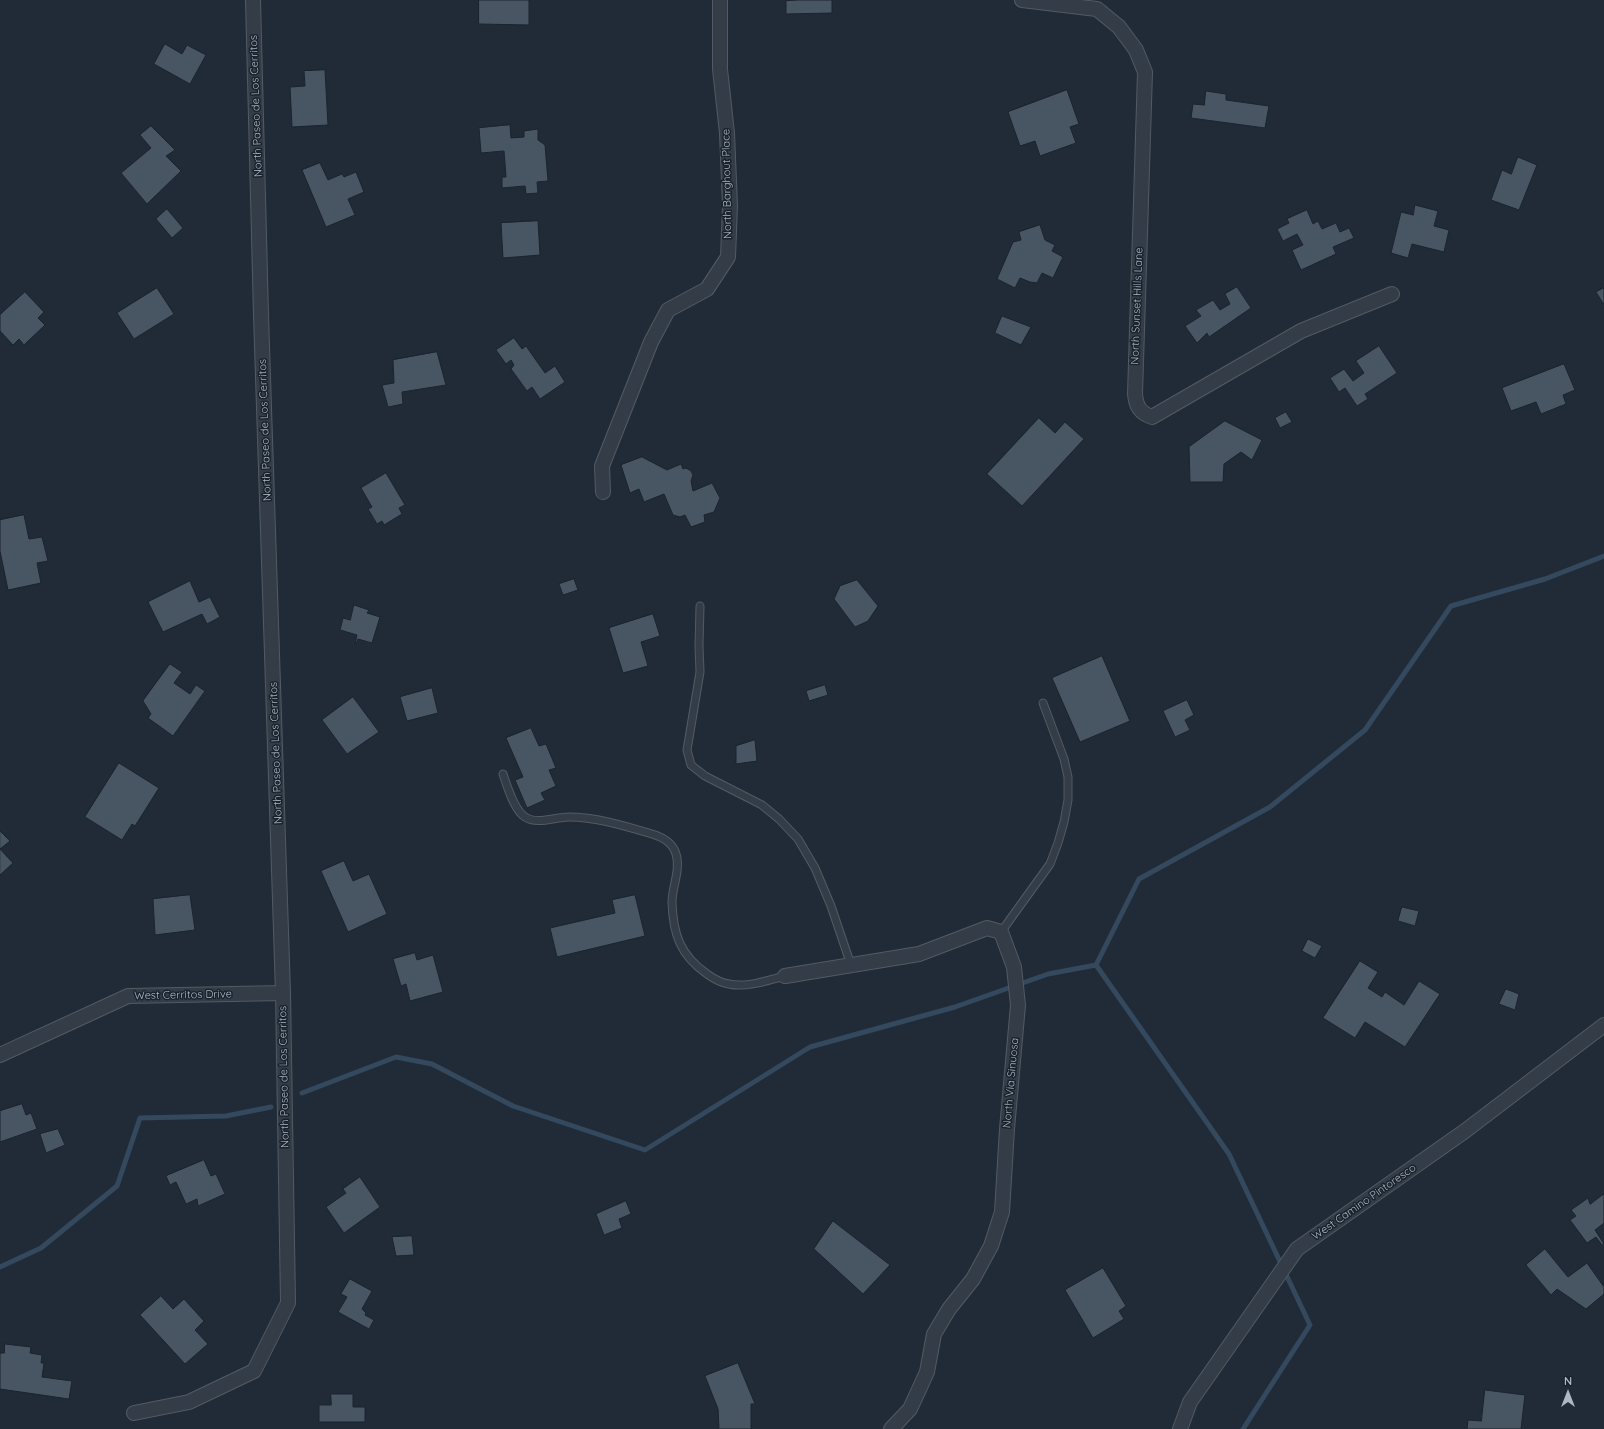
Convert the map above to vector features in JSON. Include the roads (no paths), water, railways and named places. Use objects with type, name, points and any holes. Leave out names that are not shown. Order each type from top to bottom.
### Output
[{"type":"street","name":"North Paseo de Los Cerritos","points":[[134,1413],[189,1402],[254,1371],[288,1303],[283,993],[261,315],[253,0]]},
{"type":"street","name":"North Barghout Place","points":[[603,492],[602,466],[651,342],[668,310],[707,289],[728,257],[730,206],[726,133],[720,69],[720,0]]},
{"type":"street","name":"North Sunset Hills Lane","points":[[1022,0],[1097,9],[1119,27],[1136,50],[1145,72],[1135,394],[1136,402],[1144,414],[1152,417],[1301,331],[1392,294]]},
{"type":"street","points":[[785,976],[919,954],[986,928],[1001,932]]},
{"type":"street","name":"North Via Sinuosa","points":[[891,1429],[910,1409],[927,1372],[934,1334],[949,1310],[973,1279],[990,1246],[1002,1212],[1007,1129],[1018,1005],[1014,967],[1001,932]]},
{"type":"street","name":"West Cerritos Drive","points":[[0,1055],[128,996],[283,993]]},
{"type":"street","name":"West Camino Pintoresco","points":[[1180,1429],[1190,1402],[1297,1249],[1465,1131],[1604,1025]]},
{"type":"lane","points":[[700,606],[700,672],[687,750],[691,765],[705,776],[762,805],[779,819],[798,839],[815,868],[831,906],[851,965]]},
{"type":"lane","points":[[1001,932],[1050,864],[1064,822],[1068,800],[1068,777],[1064,759],[1043,704]]},
{"type":"lane","points":[[503,774],[517,808],[523,816],[532,820],[567,817],[586,818],[654,835],[666,840],[673,846],[677,856],[677,873],[672,900],[674,927],[680,946],[689,960],[700,969],[720,982],[729,984],[748,984],[785,976]]},
{"type":"waterway","points":[[302,1093],[396,1057],[432,1064],[513,1106],[645,1150],[810,1047],[955,1007],[1048,974],[1096,965],[1139,879],[1270,807],[1365,730],[1451,606],[1545,579],[1604,556]]},
{"type":"waterway","points":[[1096,965],[1229,1154],[1310,1325],[1243,1429]]},
{"type":"waterway","points":[[0,1267],[41,1248],[117,1186],[140,1118],[226,1116],[271,1107]]}]
